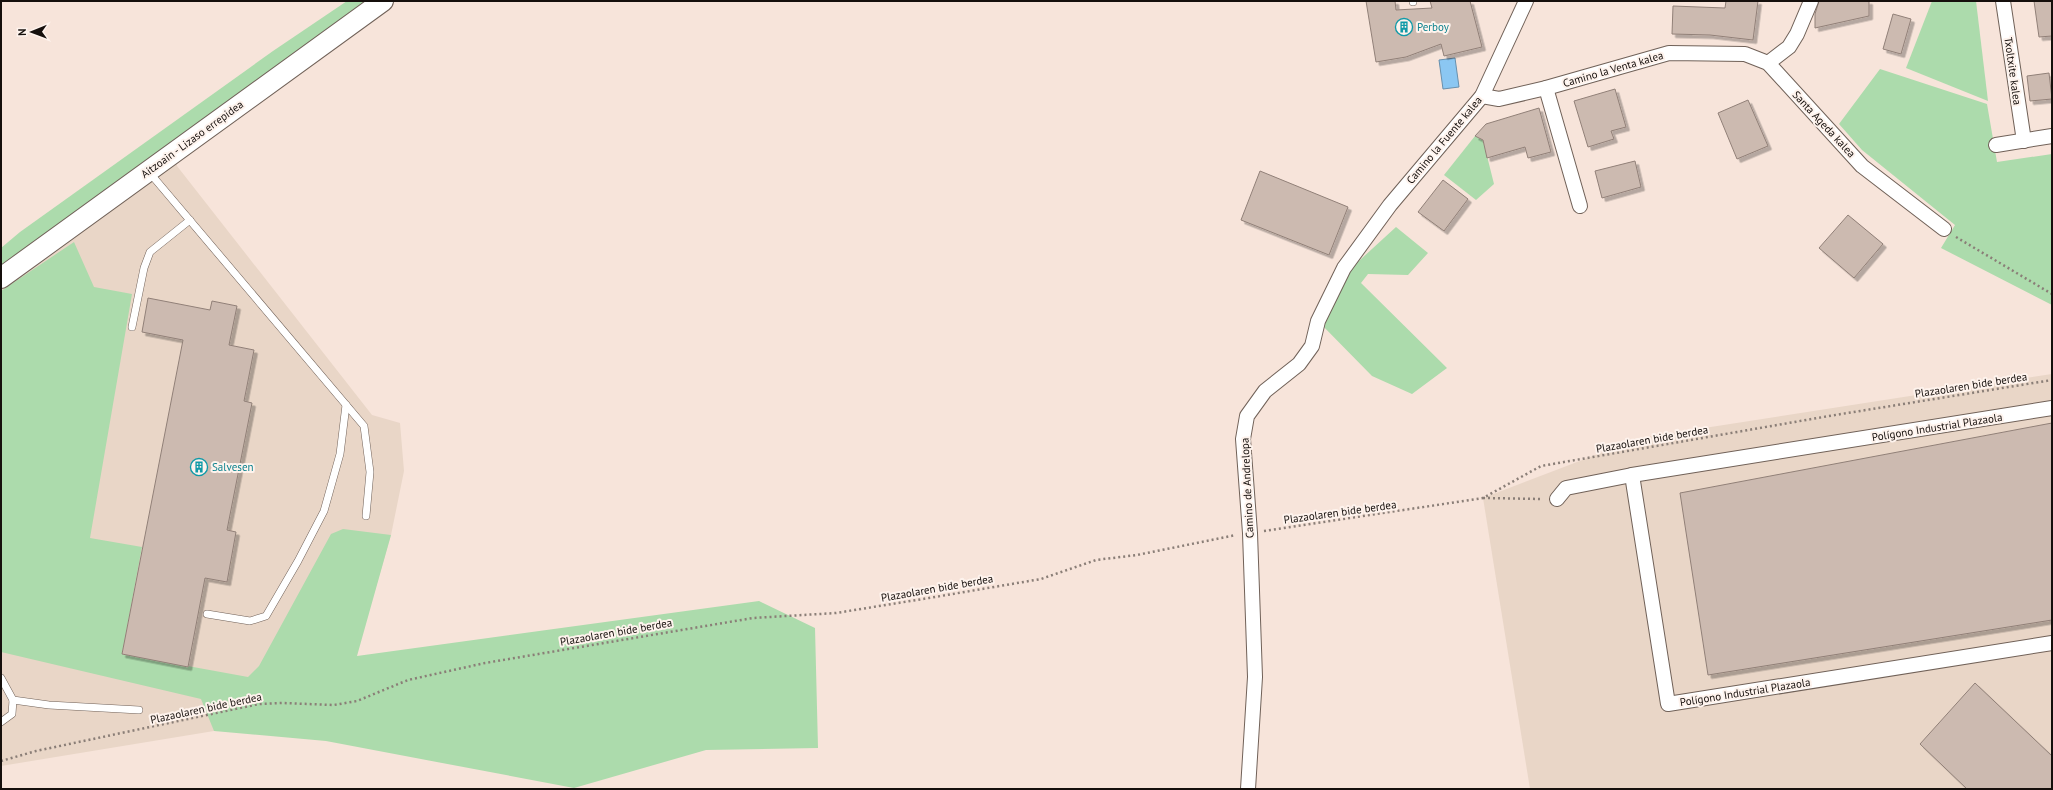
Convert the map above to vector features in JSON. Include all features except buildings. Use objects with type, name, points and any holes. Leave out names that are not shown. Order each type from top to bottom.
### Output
[{"type":"street","name":"Aitzoain - Lizaso errepidea","points":[[1,278],[383,1]]},
{"type":"street","name":"Camino la Fuente kalea","points":[[1372,230],[1390,205],[1482,96],[1526,1]]},
{"type":"street","points":[[1768,63],[1788,47],[1797,34],[1811,1]]},
{"type":"street","name":"Txoltxite kalea","points":[[2003,1],[2024,140]]},
{"type":"street","name":"Camino la Venta kalea","points":[[1482,96],[1500,99],[1546,88],[1669,53],[1745,54],[1768,63]]},
{"type":"street","name":"Santa Ageda kalea","points":[[1768,63],[1862,166],[1944,229]]},
{"type":"street","points":[[1546,88],[1580,206]]},
{"type":"street","points":[[1996,145],[2052,136]]},
{"type":"street","name":"Camino de Andrelopa","points":[[1248,789],[1255,678],[1250,533],[1244,439],[1247,416],[1265,391],[1299,364],[1304,358],[1312,346],[1318,321],[1336,282],[1372,230]]},
{"type":"street","name":"Polígono Industrial Plazaola","points":[[1557,499],[1566,488],[1632,475],[2052,408]]},
{"type":"street","name":"Polígono Industrial Plazaola","points":[[1632,475],[1668,704],[2052,643]]},
{"type":"lane","points":[[148,171],[364,426],[370,472],[366,516]]},
{"type":"lane","points":[[132,327],[144,268],[150,252],[190,220]]},
{"type":"lane","points":[[207,614],[250,621],[266,616],[298,561],[324,511],[340,454],[346,405]]},
{"type":"lane","points":[[1,678],[13,700],[12,714],[1,722]]},
{"type":"lane","points":[[13,700],[49,705],[139,710]]},
{"type":"path","points":[[1944,229],[2052,294]]},
{"type":"path","name":"Plazaolaren bide berdea","points":[[1261,531],[1483,498],[1542,466],[1829,416],[2052,380]]},
{"type":"path","points":[[1483,498],[1557,499]]},
{"type":"path","name":"Plazaolaren bide berdea","points":[[1,761],[36,751],[259,704],[282,703],[334,705],[357,701],[408,680],[485,663],[752,618],[836,613],[929,598],[1042,578],[1096,560],[1137,555],[1238,535]]},
{"type":"shaded area","points":[[175,151],[177,166],[372,415],[400,423],[404,471],[391,535],[356,656],[214,731],[1,766],[1,277]]},
{"type":"shaded area","points":[[2052,374],[2052,789],[1530,789],[1483,498],[1640,438]]},
{"type":"green space","points":[[347,1],[383,1],[1,277],[1,248],[20,232],[273,51]]},
{"type":"green space","points":[[1932,1],[1976,1],[1988,101],[1906,68]]},
{"type":"green space","points":[[1880,69],[1987,104],[1997,162],[2052,154],[2052,305],[1941,248],[1955,225],[1862,150],[1839,124]]},
{"type":"green space","points":[[1475,136],[1483,140],[1494,184],[1476,200],[1444,175]]},
{"type":"green space","points":[[1396,227],[1428,253],[1408,275],[1368,274],[1361,283],[1447,368],[1412,394],[1372,376],[1318,321],[1336,282]]},
{"type":"green space","points":[[74,242],[94,287],[132,294],[90,538],[142,547],[122,654],[248,677],[259,666],[331,534],[343,529],[391,535],[357,656],[759,601],[815,628],[818,748],[706,750],[574,788],[326,741],[214,731],[201,699],[1,652],[1,291]]},
{"type":"water","points":[[1455,58],[1459,87],[1443,89],[1439,60]]},
{"type":"place","name":"Perboy","points":[[1404,27]]},
{"type":"place","name":"Salvesen","points":[[199,467]]}]
